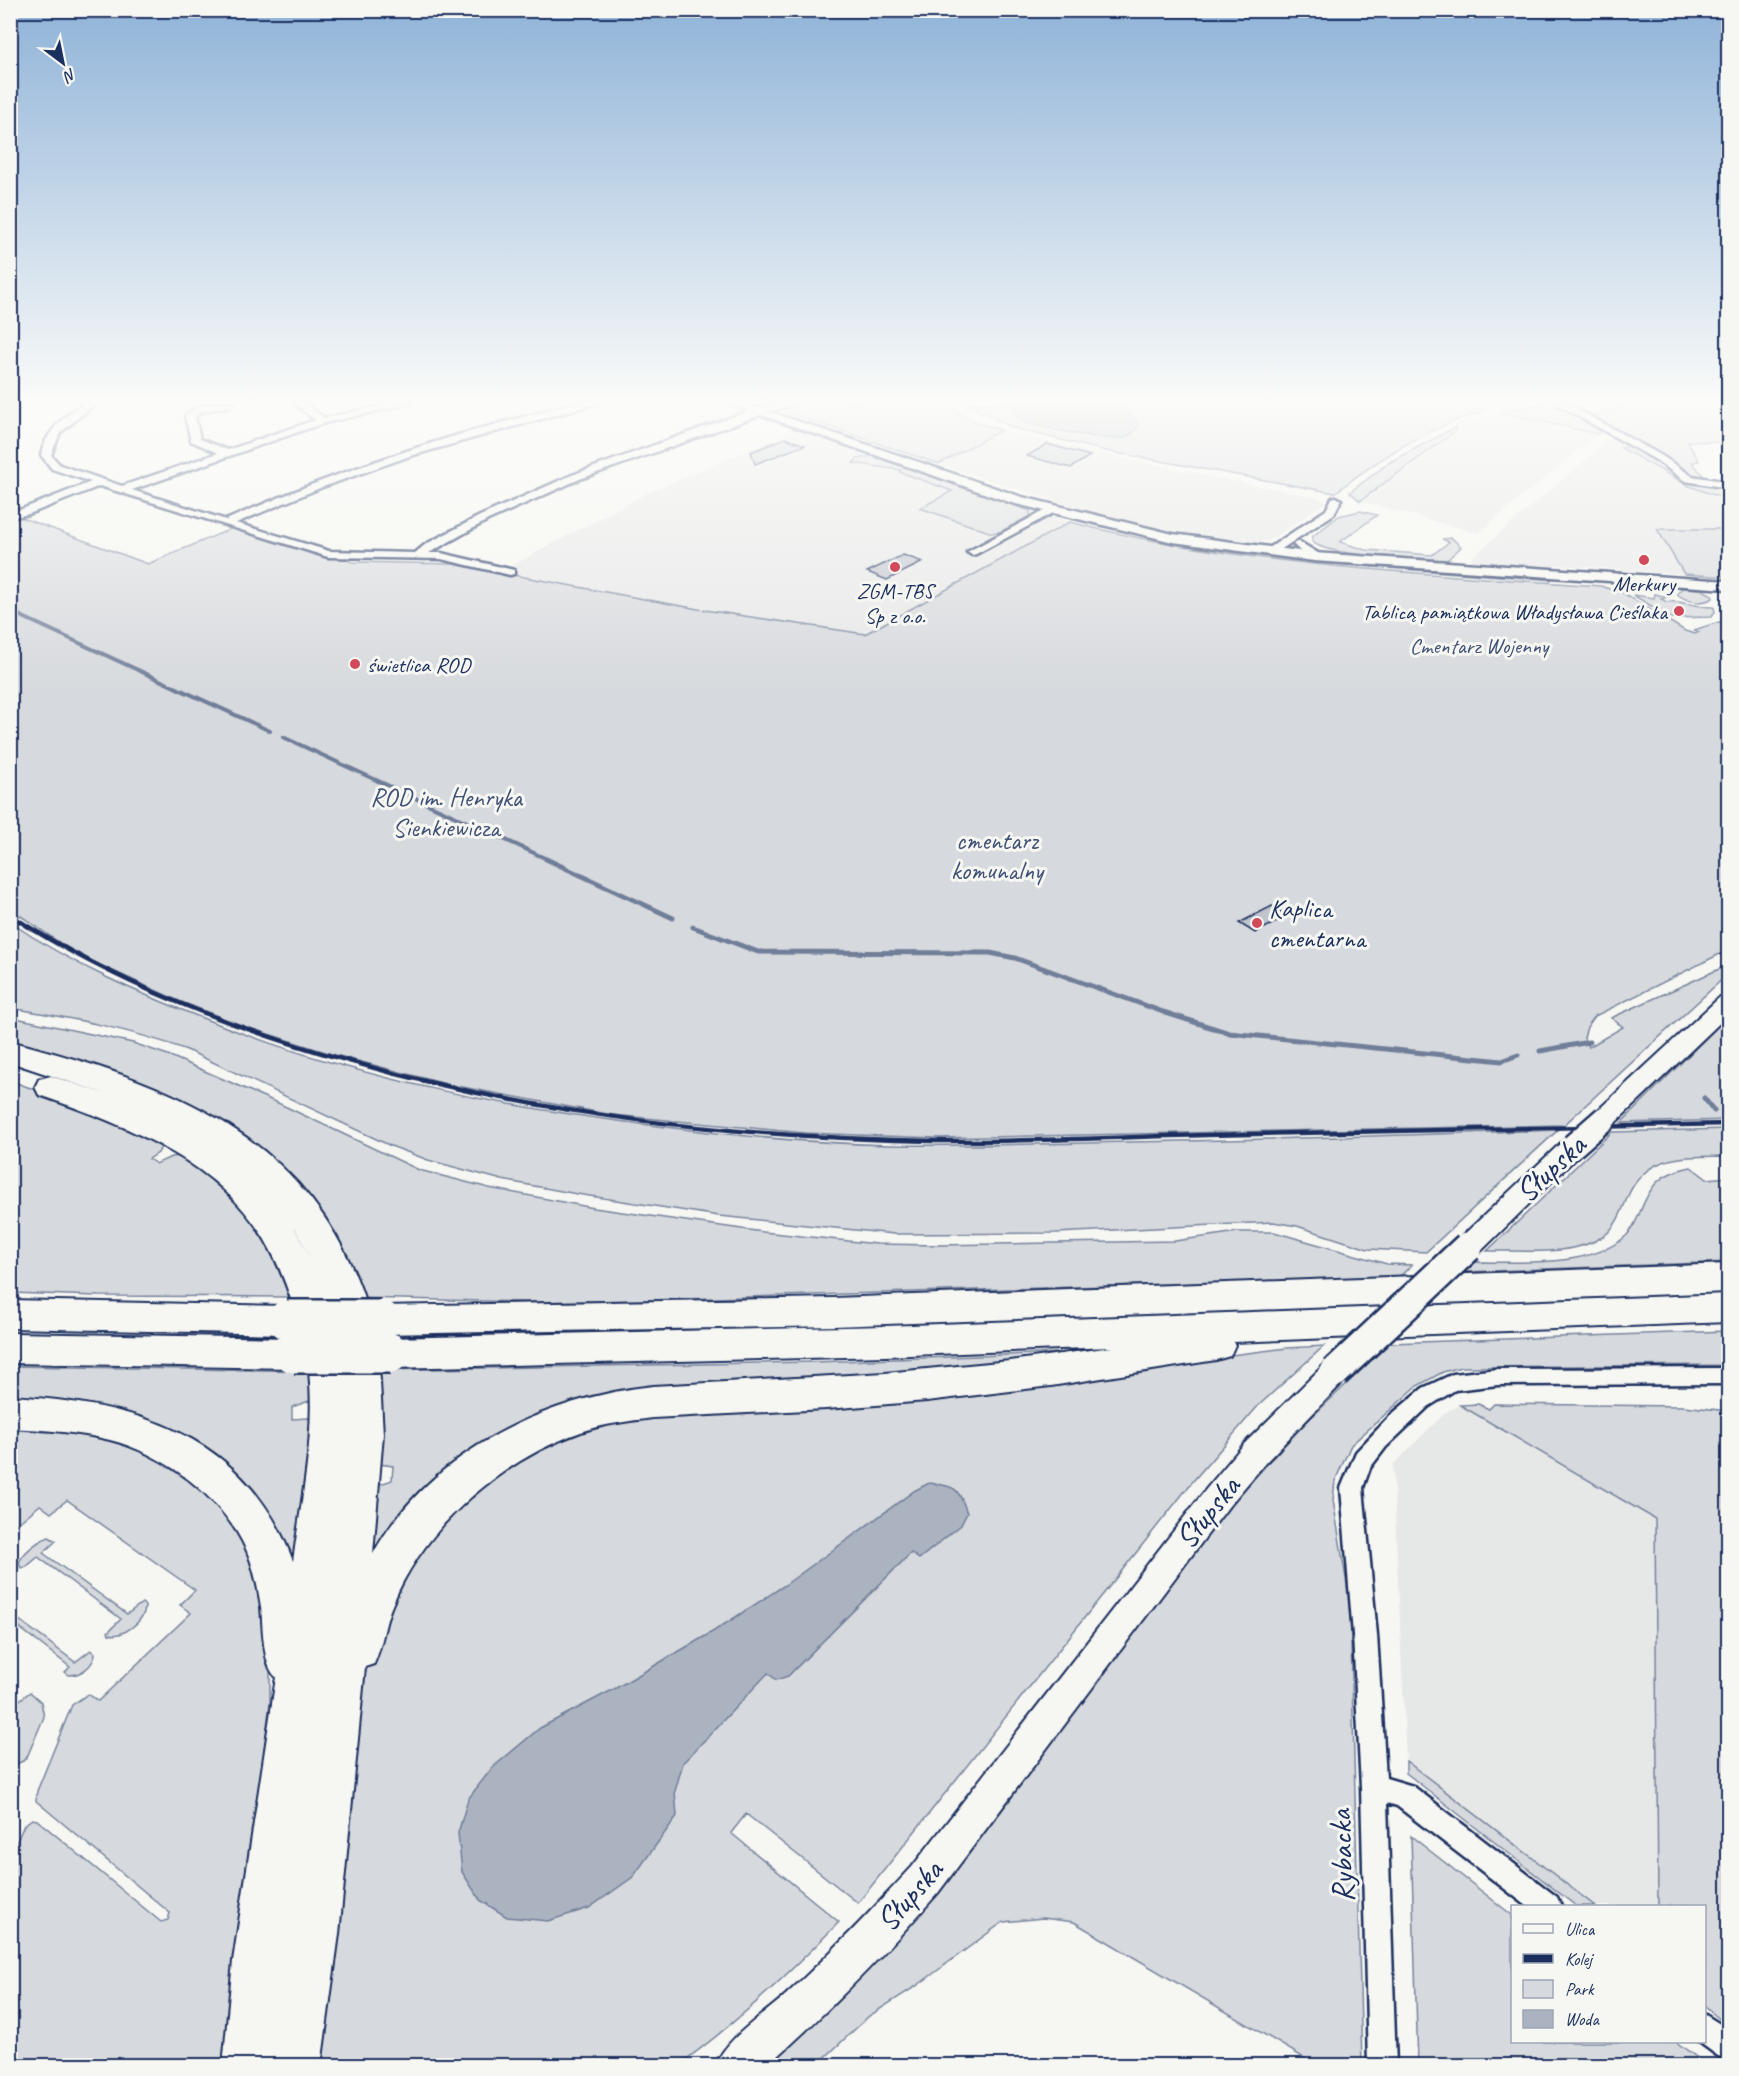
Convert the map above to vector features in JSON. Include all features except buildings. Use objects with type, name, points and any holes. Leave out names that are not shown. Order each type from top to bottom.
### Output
[{"type":"highway","points":[[10,1051],[162,1103],[206,1126],[260,1164],[295,1202],[316,1233],[333,1265],[353,1325],[363,1413],[360,1485],[351,1553],[338,1722],[306,1999],[294,2066]]},
{"type":"highway","points":[[10,1073],[75,1094],[153,1125],[206,1156],[251,1194],[266,1211],[301,1272],[314,1307],[324,1348],[331,1405],[328,1461],[259,1961],[250,2066]]},
{"type":"highway","points":[[385,1336],[845,1312],[1728,1278]]},
{"type":"highway","points":[[10,1347],[291,1336],[885,1341],[1728,1308]]},
{"type":"highway","points":[[10,1314],[291,1336]]},
{"type":"highway","points":[[338,1722],[372,1599],[396,1554],[423,1518],[447,1493],[483,1464],[520,1441],[559,1423],[613,1407],[665,1400],[909,1386],[1156,1356],[1338,1324]]},
{"type":"highway","points":[[10,1412],[58,1415],[112,1424],[158,1440],[189,1458],[215,1478],[235,1499],[266,1547],[274,1571],[286,1631],[294,1701]]},
{"type":"main road","name":"Słupska","points":[[735,2066],[802,2008],[874,1937],[925,1880],[1218,1497],[1255,1453],[1335,1372],[1728,1002]]},
{"type":"street","points":[[10,514],[25,512],[55,500]]},
{"type":"street","points":[[154,500],[333,555],[445,557],[510,572]]},
{"type":"street","points":[[228,523],[281,500]]},
{"type":"street","points":[[418,556],[430,546],[527,500]]},
{"type":"street","points":[[1026,500],[1053,509],[1173,538],[1270,552],[1321,558],[1728,587]]},
{"type":"street","points":[[1270,552],[1330,512],[1336,500]]},
{"type":"street","points":[[972,552],[1053,509]]},
{"type":"street","points":[[1287,554],[1298,544],[1307,529]]},
{"type":"street","points":[[1298,544],[1308,553],[1321,558]]},
{"type":"street","points":[[1374,1787],[1365,1635],[1352,1488],[1357,1471],[1371,1450],[1432,1393],[1452,1382],[1469,1378],[1728,1376]]},
{"type":"street","name":"Rybacka","points":[[1382,2066],[1374,1787],[1404,1795],[1547,1905]]},
{"type":"street","points":[[1706,2030],[1728,2046]]},
{"type":"shaded area","points":[[634,500],[1004,500],[1070,522],[865,634],[698,609],[506,574],[512,570],[506,569]]},
{"type":"shaded area","points":[[1052,500],[1322,500],[1326,502],[1268,541],[1247,543],[1100,515]]},
{"type":"shaded area","points":[[1362,500],[1518,500],[1478,533],[1360,501]]},
{"type":"shaded area","points":[[1539,500],[1728,500],[1728,529],[1658,529],[1684,574],[1475,562],[1470,559]]},
{"type":"shaded area","points":[[1460,1405],[1655,1519],[1658,1905],[1594,1905],[1406,1761],[1393,1465],[1446,1412]]},
{"type":"green space","points":[[935,500],[998,500],[1030,511],[1030,516],[1002,531],[992,533],[920,508]]},
{"type":"green space","points":[[1360,511],[1377,515],[1340,542],[1366,550],[1432,555],[1449,542],[1442,539],[1452,538],[1461,547],[1447,560],[1353,554],[1320,546],[1312,541],[1313,536],[1339,516]]},
{"type":"green space","points":[[17,516],[148,564],[233,528],[353,562],[453,564],[698,609],[865,634],[1070,522],[1135,537],[1268,559],[1401,572],[1601,586],[1620,591],[1685,631],[1695,634],[1699,632],[1694,630],[1719,622],[1728,623],[1728,950],[1595,1016],[1587,1027],[1584,1038],[1589,1047],[1623,1027],[1611,1018],[1728,965],[1728,974],[1564,1125],[936,1138],[805,1133],[613,1115],[446,1084],[335,1055],[246,1027],[179,1001],[76,954],[11,909],[10,518]]},
{"type":"green space","points":[[1657,529],[1728,529],[1728,577],[1684,574]]},
{"type":"green space","points":[[1189,544],[1305,560],[1551,578],[1551,580],[1305,562],[1182,546]]},
{"type":"green space","points":[[1682,588],[1701,589],[1713,598],[1699,602],[1690,601],[1677,594]]},
{"type":"green space","points":[[1655,594],[1667,597],[1661,599],[1667,602],[1714,607],[1715,612],[1712,617],[1671,618],[1633,595],[1654,598]]},
{"type":"green space","points":[[10,922],[58,952],[107,978],[184,1011],[266,1042],[380,1076],[438,1090],[615,1121],[754,1137],[889,1145],[1235,1140],[1558,1130],[1426,1252],[1368,1249],[1297,1226],[1273,1222],[1056,1233],[894,1234],[719,1216],[502,1180],[428,1160],[391,1146],[187,1050],[100,1025],[11,1008]]},
{"type":"green space","points":[[1728,1016],[1728,1120],[1621,1123]]},
{"type":"green space","points":[[11,1017],[133,1043],[168,1055],[280,1104],[419,1170],[489,1188],[594,1208],[763,1232],[877,1244],[1175,1241],[1238,1232],[1274,1232],[1387,1264],[1412,1265],[1399,1277],[650,1300],[527,1302],[359,1298],[300,1192],[11,1042]]},
{"type":"green space","points":[[11,1081],[61,1099],[162,1145],[158,1153],[149,1159],[156,1164],[171,1157],[185,1156],[253,1214],[300,1297],[11,1293]]},
{"type":"green space","points":[[1728,1129],[1728,1156],[1683,1158],[1656,1165],[1645,1172],[1635,1183],[1612,1228],[1604,1236],[1591,1243],[1562,1250],[1487,1251],[1612,1132]]},
{"type":"green space","points":[[1691,1167],[1707,1179],[1728,1177],[1728,1262],[1464,1272],[1475,1262],[1554,1261],[1594,1254],[1611,1246],[1631,1231],[1648,1194],[1658,1181],[1664,1176]]},
{"type":"green space","points":[[1728,1331],[1728,1365],[1461,1367],[1443,1372],[1417,1386],[1351,1445],[1335,1481],[1333,1500],[1350,1603],[1362,2065],[1309,2065],[1306,2059],[1074,1922],[1043,1918],[1003,1922],[918,1985],[869,2016],[817,2065],[765,2066],[847,1992],[949,1875],[1232,1503],[1299,1429],[1390,1343]]},
{"type":"green space","points":[[1324,1346],[1258,1406],[1193,1481],[858,1903],[746,1814],[731,1833],[839,1922],[761,1998],[677,2066],[311,2066],[361,1691],[371,1651],[403,1569],[486,1475],[590,1423],[1104,1371],[1287,1348]]},
{"type":"green space","points":[[1112,1351],[577,1406],[369,1578],[375,1486],[392,1480],[393,1466],[379,1464],[375,1370],[815,1362]]},
{"type":"green space","points":[[10,1366],[316,1371],[312,1400],[292,1407],[292,1419],[314,1420],[300,1591],[231,1475],[11,1402]]},
{"type":"green space","points":[[1478,1404],[1489,1409],[1494,1404],[1683,1406],[1728,1411],[1728,2026],[1706,2008],[1706,1905],[1658,1905],[1655,1519],[1460,1405]]},
{"type":"green space","points":[[11,1421],[58,1425],[125,1443],[178,1467],[216,1501],[248,1547],[270,1635],[270,1702],[226,2065],[11,2065],[11,1855],[24,1825],[32,1819],[37,1820],[161,1922],[168,1920],[170,1913],[36,1801],[37,1791],[72,1705],[88,1694],[98,1701],[191,1613],[180,1605],[195,1590],[67,1500],[51,1513],[40,1505],[11,1529]]},
{"type":"green space","points":[[49,1537],[56,1541],[43,1553],[127,1614],[142,1603],[145,1606],[142,1617],[126,1631],[120,1634],[109,1634],[108,1632],[121,1619],[38,1557],[26,1567],[21,1568],[19,1563],[27,1551]]},
{"type":"green space","points":[[10,1613],[75,1662],[91,1650],[95,1653],[92,1662],[82,1671],[69,1675],[65,1672],[70,1667],[11,1621]]},
{"type":"green space","points":[[30,1692],[41,1702],[44,1717],[27,1757],[11,1766],[11,1704],[13,1705]]},
{"type":"green space","points":[[1406,1761],[1594,1905],[1575,1905],[1406,1773]]},
{"type":"green space","points":[[1411,1836],[1511,1914],[1511,2043],[1677,2043],[1707,2065],[1418,2065]]},
{"type":"water","points":[[929,1483],[955,1489],[967,1513],[961,1525],[919,1559],[911,1553],[788,1676],[776,1680],[768,1673],[683,1763],[675,1791],[677,1816],[633,1877],[589,1908],[548,1921],[507,1917],[480,1900],[462,1872],[458,1833],[468,1799],[492,1768],[540,1728],[616,1688],[714,1631],[785,1585],[914,1491]]},
{"type":"waterway","points":[[10,611],[270,731]]},
{"type":"waterway","points":[[283,737],[549,860]]},
{"type":"waterway","points":[[546,859],[673,918]]},
{"type":"waterway","points":[[693,927],[758,952],[990,953],[1015,958],[1163,1012],[1229,1033],[1502,1061],[1518,1055]]},
{"type":"waterway","points":[[1540,1051],[1589,1042]]},
{"type":"waterway","points":[[1704,1098],[1714,1111]]},
{"type":"railway","points":[[10,915],[90,962],[132,982],[217,1018],[304,1048],[421,1080],[493,1096],[638,1120],[785,1135],[933,1141],[1728,1124]]},
{"type":"place","name":"Merkury","points":[[1644,560]]},
{"type":"place","name":"ZGM-TBS Sp z o.o.","points":[[895,567]]},
{"type":"place","name":"Tablicą pamiątkowa Władysława Cieślaka","points":[[1679,611]]},
{"type":"place","name":"świetlica ROD","points":[[355,664]]},
{"type":"place","name":"Kaplica cmentarna","points":[[1257,923]]},
{"type":"park label","name":"Cmentarz Wojenny","points":[[1479,645]]},
{"type":"park label","name":"ROD im. Henryka Sienkiewicza","points":[[446,812]]},
{"type":"park label","name":"cmentarz komunalny","points":[[997,855]]}]
